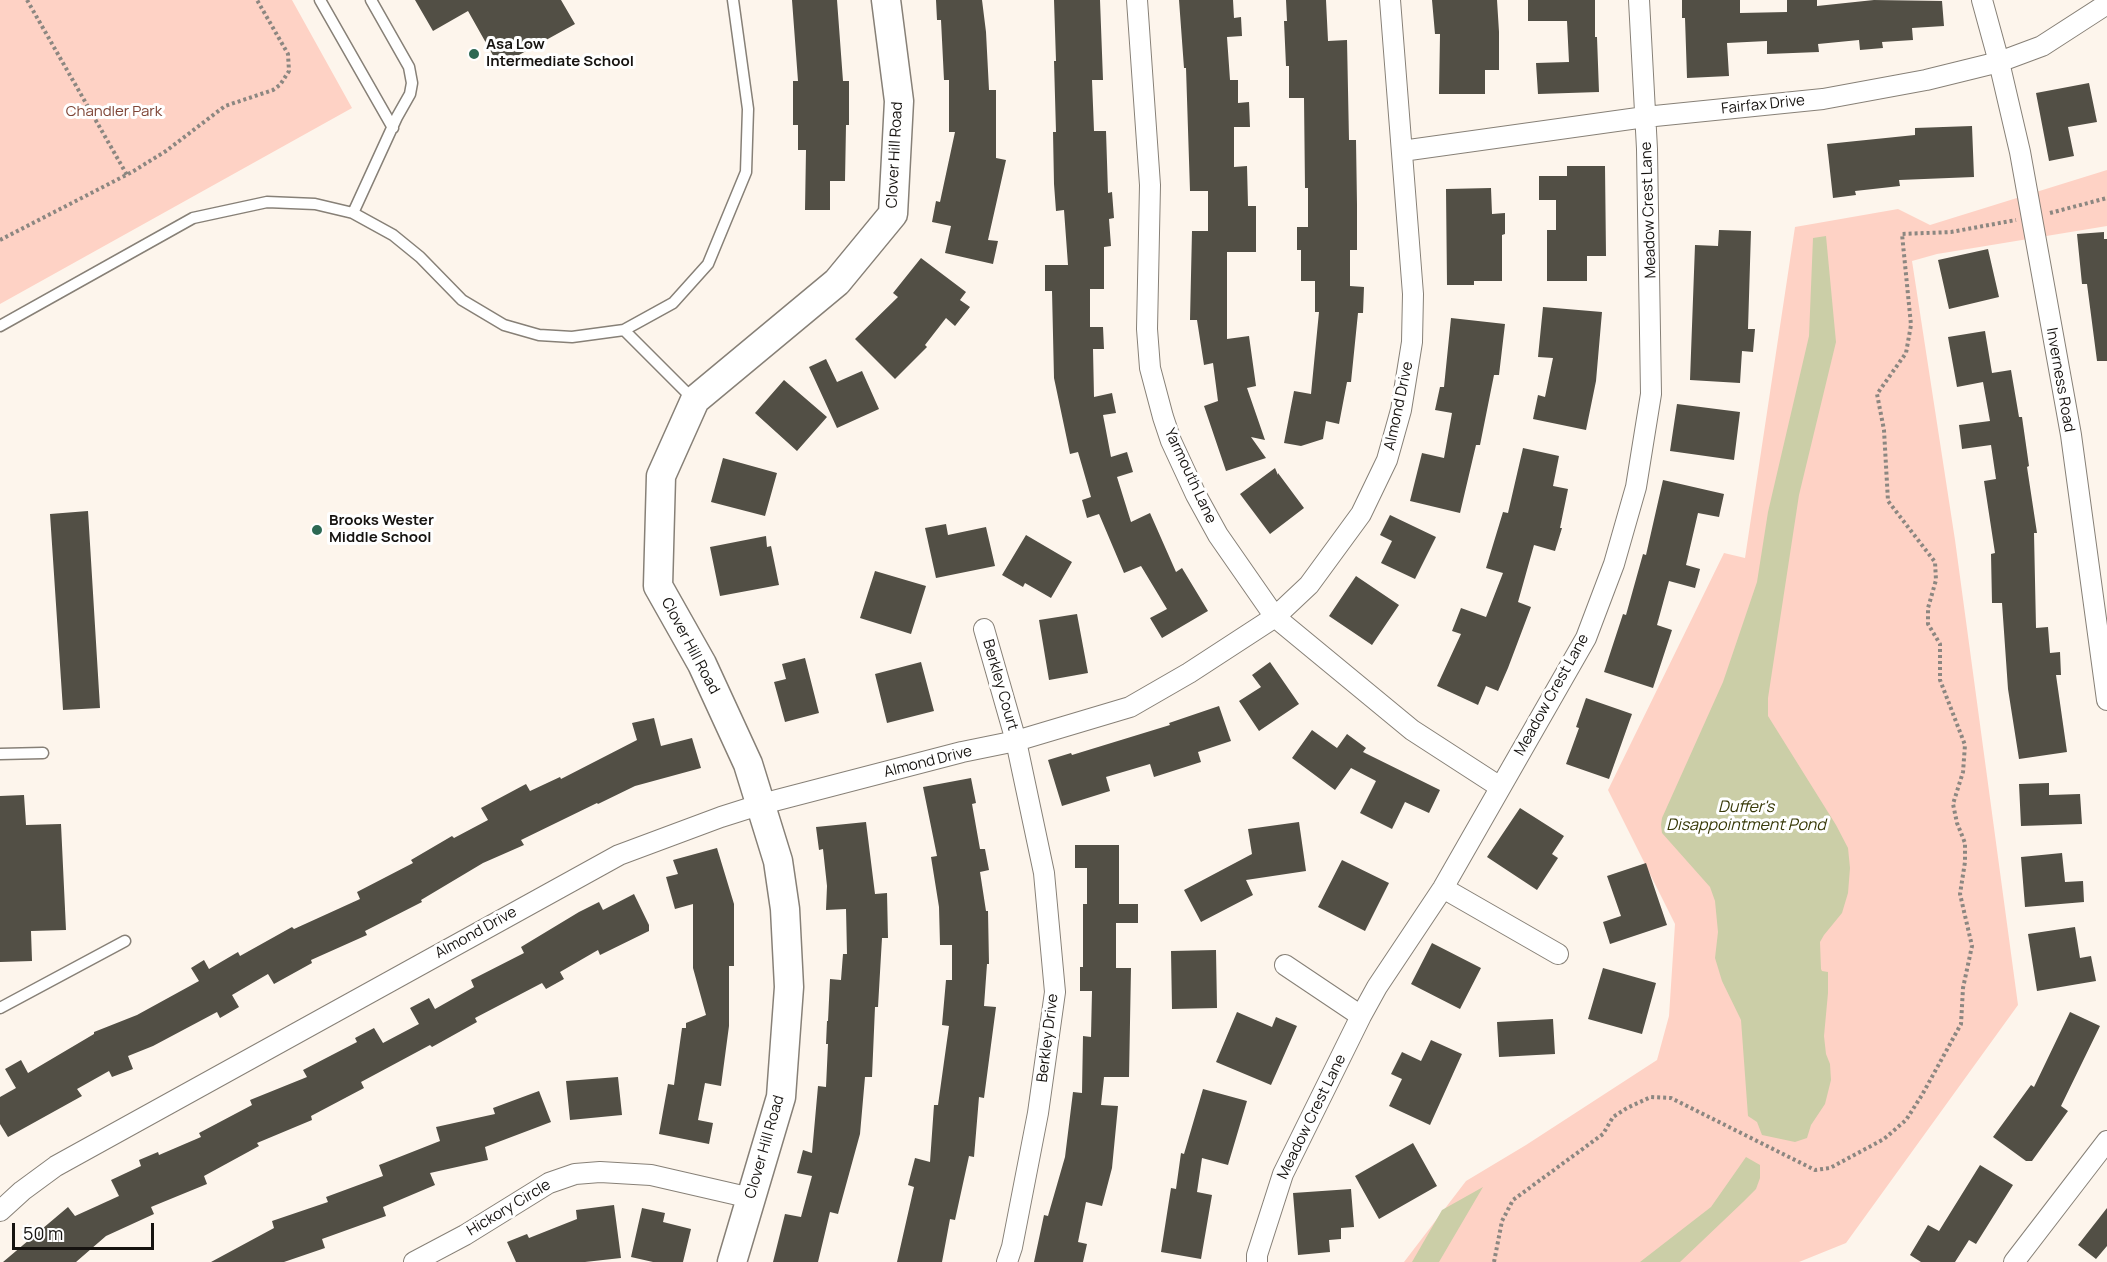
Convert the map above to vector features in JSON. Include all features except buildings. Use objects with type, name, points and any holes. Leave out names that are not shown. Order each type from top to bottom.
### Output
[{"type":"street","name":"Clover Hill Road","points":[[732,1262],[781,1097],[789,987],[784,909],[778,861],[748,764],[702,664],[658,586],[661,476],[695,400],[837,282],[893,214],[899,101],[886,0]]},
{"type":"street","name":"Yarmouth Lane","points":[[1137,0],[1150,185],[1147,328],[1150,368],[1171,441],[1218,536],[1275,617],[1412,730],[1500,787]]},
{"type":"street","name":"Almond Drive","points":[[0,1211],[22,1191],[56,1166],[619,855],[762,804],[962,752],[1016,741],[1130,706],[1189,673],[1275,617],[1309,585],[1361,514],[1387,460],[1401,410],[1412,342],[1413,294],[1390,0]]},
{"type":"street","name":"Meadow Crest Lane","points":[[1257,1262],[1257,1255],[1283,1174],[1361,1016],[1377,987],[1443,888],[1586,638],[1614,564],[1636,487],[1651,394],[1650,272],[1639,0]]},
{"type":"street","name":"Inverness Road","points":[[1982,0],[2020,152],[2070,435],[2107,700]]},
{"type":"street","name":"Fairfax Drive","points":[[1402,151],[1645,117],[1823,99],[1926,80],[1999,62],[2042,46],[2107,4]]},
{"type":"street","name":"Berkley Court","points":[[984,629],[1016,741]]},
{"type":"street","name":"Berkley Drive","points":[[1007,1262],[1012,1247],[1038,1113],[1055,992],[1044,873],[1016,741]]},
{"type":"street","points":[[1443,888],[1558,954]]},
{"type":"street","points":[[1285,964],[1361,1016]]},
{"type":"street","points":[[2014,1262],[2107,1141]]},
{"type":"street","name":"Hickory Circle","points":[[414,1262],[465,1235],[549,1183],[575,1174],[600,1172],[651,1175],[751,1198]]},
{"type":"lane","points":[[320,0],[393,128]]},
{"type":"lane","points":[[354,213],[410,94],[412,83],[409,67],[371,0]]},
{"type":"lane","points":[[0,326],[193,218],[267,202],[315,204],[354,213],[393,235],[420,257],[462,300],[504,325],[539,334],[572,337],[624,330],[673,303],[708,264],[746,172],[748,109],[733,0]]},
{"type":"lane","points":[[624,330],[695,400]]},
{"type":"lane","points":[[0,754],[43,753]]},
{"type":"lane","points":[[0,1008],[125,941]]},
{"type":"path","points":[[27,0],[127,175]]},
{"type":"path","points":[[0,240],[127,175],[166,151],[225,106],[273,90],[285,78],[290,62],[288,54],[258,0]]},
{"type":"path","points":[[1494,1262],[1502,1221],[1513,1200],[1604,1134],[1613,1117],[1651,1097],[1671,1098],[1815,1170],[1830,1168],[1884,1139],[1906,1120],[1961,1024],[1963,988],[1971,946],[1960,894],[1965,862],[1965,843],[1953,804],[1963,772],[1965,745],[1940,680],[1940,644],[1928,624],[1928,608],[1936,580],[1935,562],[1888,501],[1884,430],[1877,394],[1906,353],[1911,325],[1902,234],[1951,232],[2071,209],[2107,198]]},
{"type":"green space","name":"Chandler Park","points":[[0,0],[292,0],[352,108],[0,304]]},
{"type":"green space","points":[[2107,170],[2107,226],[1937,254],[1912,261],[1955,540],[2018,1005],[1846,1243],[1799,1262],[1404,1262],[1466,1181],[1657,1060],[1669,1016],[1675,924],[1608,790],[1724,553],[1745,558],[1795,227],[1898,209],[1930,225]]},
{"type":"water","name":"Duffer's Disappointment Pond","points":[[1826,236],[1836,342],[1799,495],[1768,698],[1768,716],[1836,825],[1848,848],[1850,868],[1848,893],[1842,913],[1820,942],[1821,969],[1828,972],[1824,1036],[1831,1080],[1825,1104],[1811,1125],[1807,1138],[1795,1142],[1762,1135],[1757,1122],[1748,1116],[1741,1020],[1722,981],[1715,958],[1718,932],[1715,901],[1710,887],[1662,833],[1661,825],[1662,818],[1723,682],[1757,582],[1768,512],[1809,336],[1813,238]]},
{"type":"water","points":[[1746,1157],[1760,1165],[1760,1178],[1756,1189],[1743,1202],[1680,1262],[1640,1262],[1711,1207]]},
{"type":"water","points":[[1483,1187],[1439,1262],[1412,1262],[1442,1210]]},
{"type":"place","name":"Asa Low Intermediate School","points":[[474,54]]},
{"type":"place","name":"Brooks Wester Middle School","points":[[317,530]]}]
